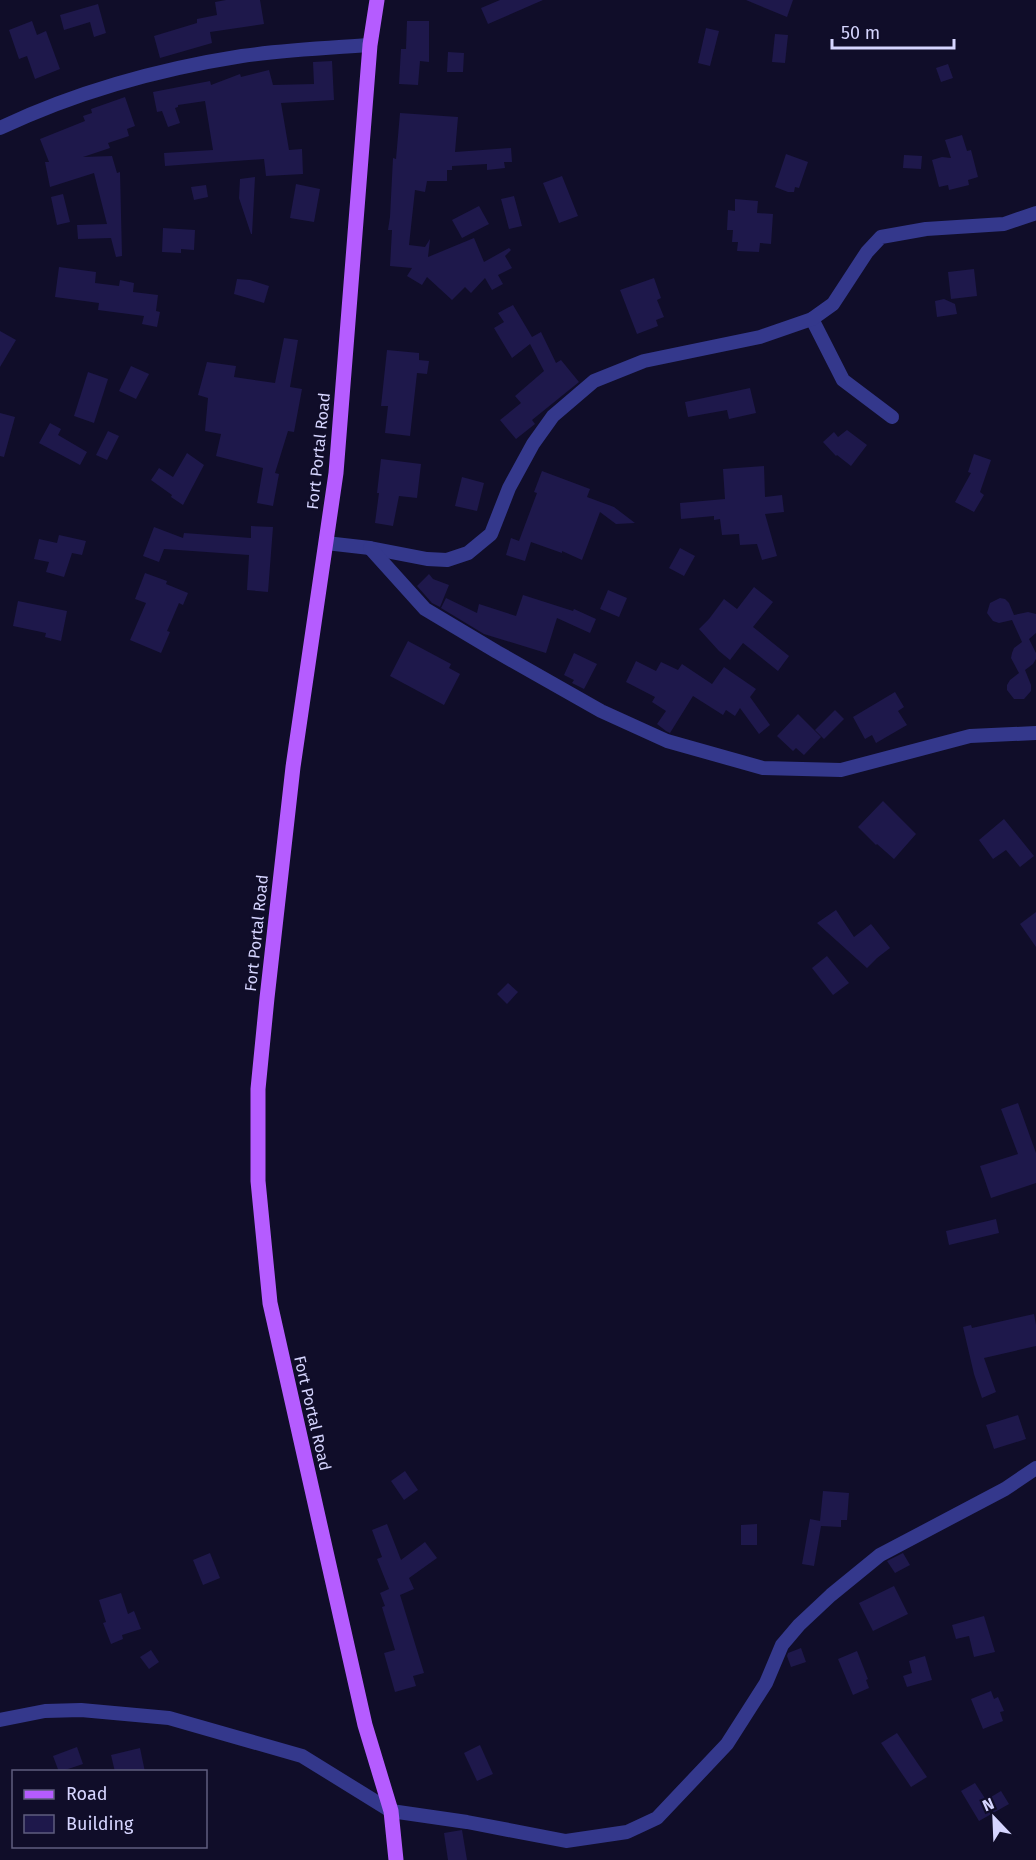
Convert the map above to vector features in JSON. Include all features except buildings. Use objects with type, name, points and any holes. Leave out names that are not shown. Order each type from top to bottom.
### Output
[{"type":"main road","name":"Fort Portal Road","points":[[377,0],[370,45],[336,473],[293,767],[267,998],[258,1089],[258,1181],[270,1303],[365,1725],[391,1811],[396,1860]]},
{"type":"street","points":[[0,128],[80,95],[176,69],[243,56],[370,45]]},
{"type":"street","points":[[326,543],[370,548],[427,559],[447,560],[468,553],[491,534],[509,488],[533,444],[554,416],[594,381],[644,360],[760,337],[812,318],[833,304],[867,252],[881,237],[926,229],[1004,224],[1036,213]]},
{"type":"street","points":[[812,318],[843,380],[892,417]]},
{"type":"street","points":[[370,548],[424,609],[601,711],[667,741],[763,768],[841,770],[970,736],[1036,733]]},
{"type":"street","points":[[0,1720],[45,1711],[81,1710],[169,1718],[302,1756],[391,1811],[467,1822],[566,1841],[627,1832],[657,1818],[727,1744],[766,1683],[782,1645],[799,1625],[831,1595],[880,1555],[1005,1489],[1036,1468]]},
{"type":"street","points":[[1005,1489],[1036,1483]]}]
